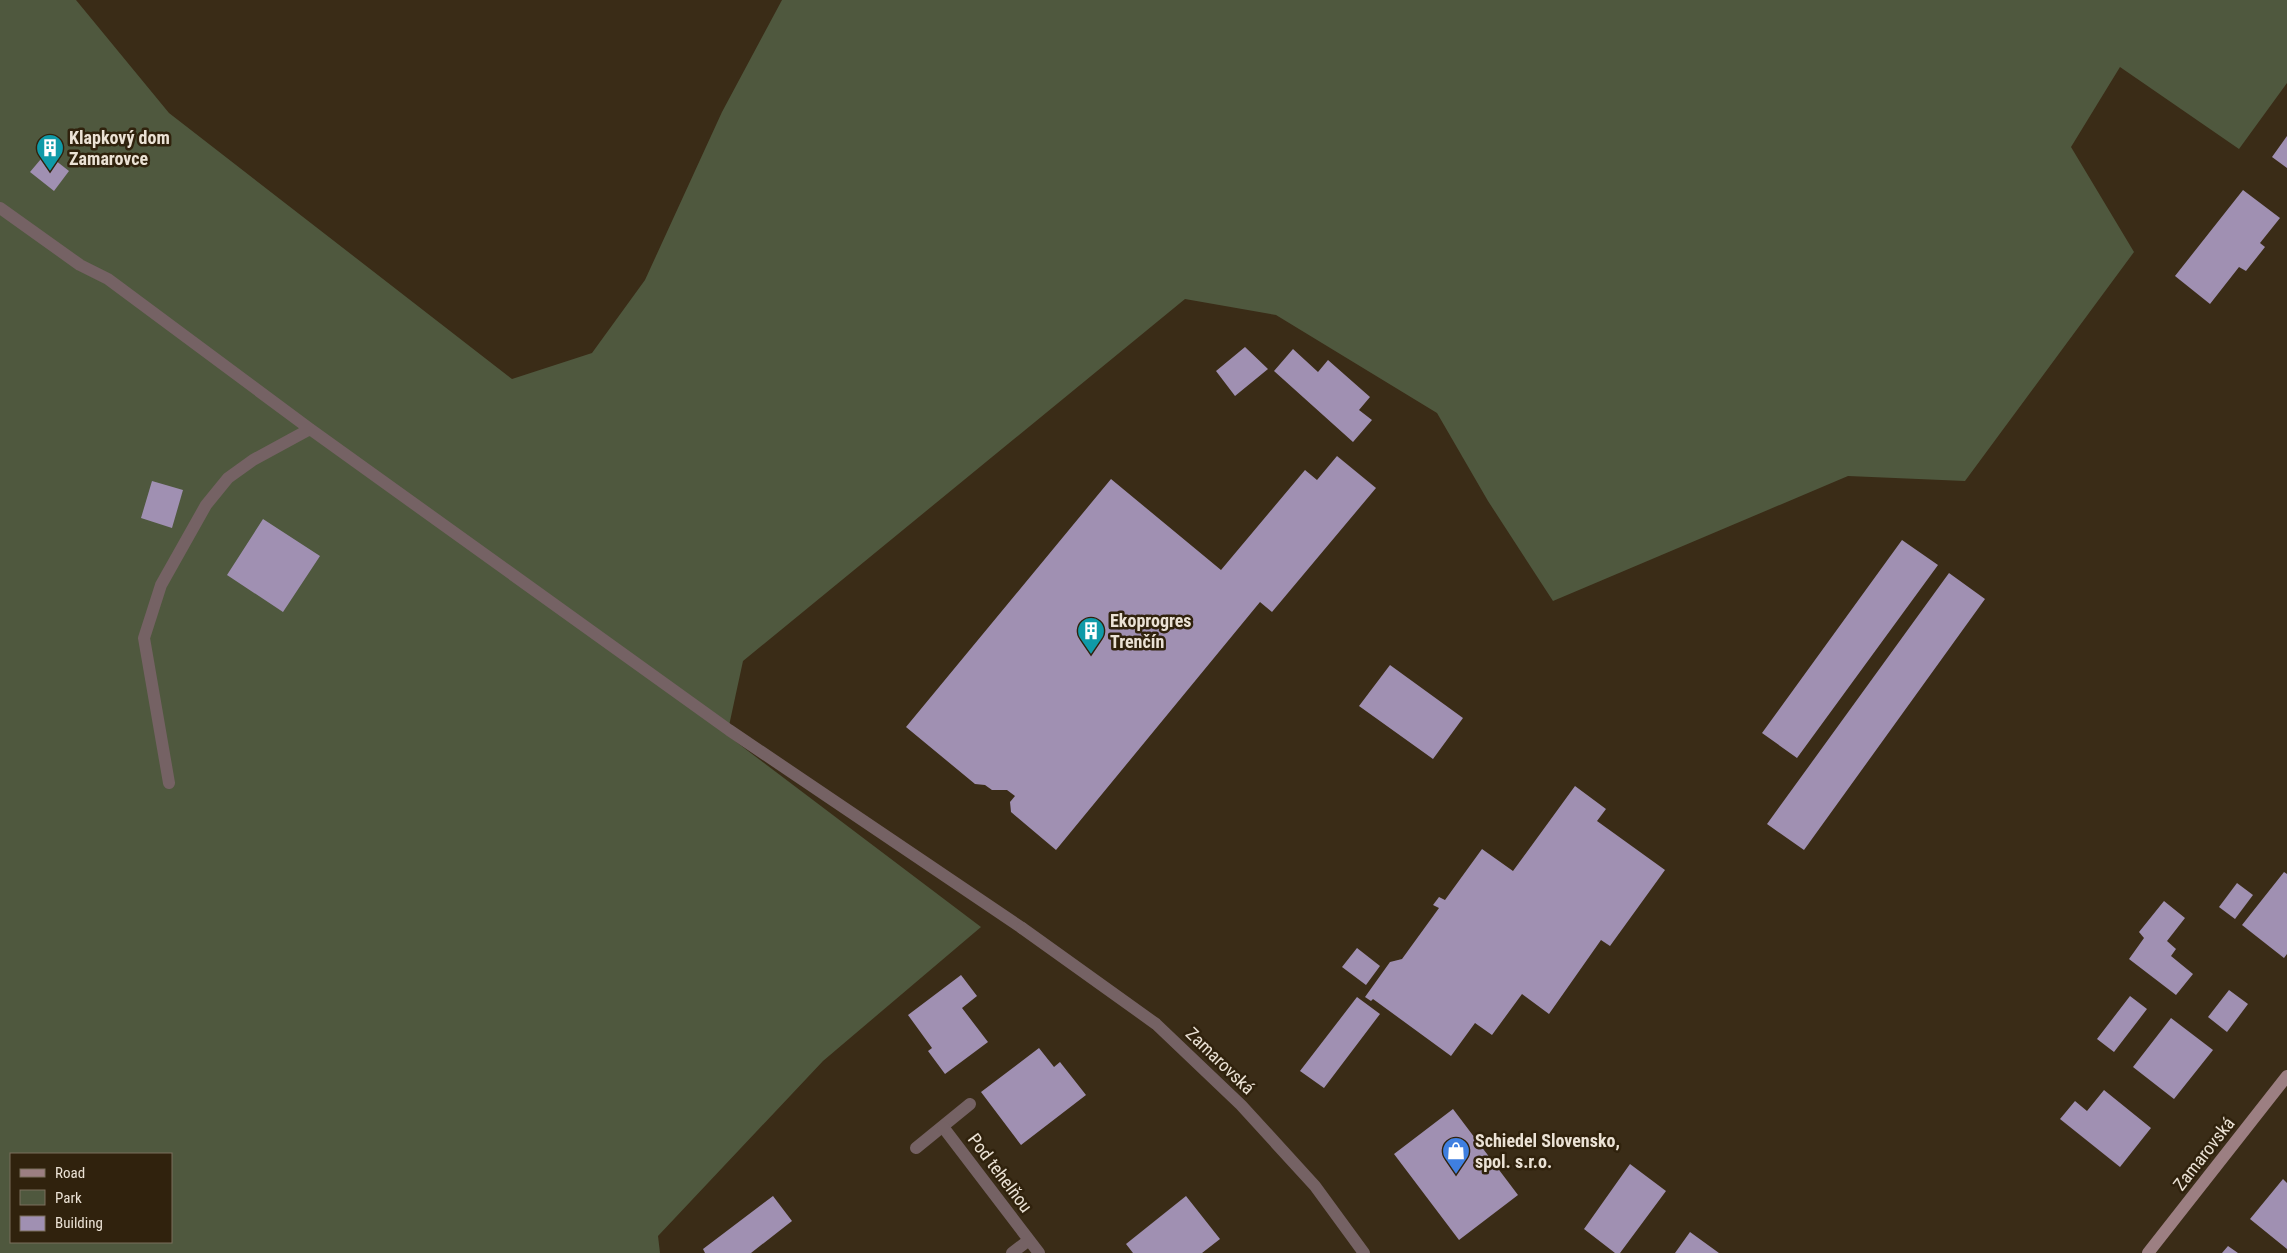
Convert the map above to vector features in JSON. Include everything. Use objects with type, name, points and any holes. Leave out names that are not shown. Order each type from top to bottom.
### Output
[{"type":"main road","name":"Zamarovská","points":[[2148,1253],[2287,1076]]},
{"type":"street","name":"Zamarovská","points":[[0,208],[80,265],[108,279],[310,428],[729,730],[1022,928],[1156,1024],[1241,1105],[1315,1186],[1364,1253]]},
{"type":"street","points":[[169,783],[144,638],[161,585],[206,505],[228,478],[253,460],[310,428]]},
{"type":"street","points":[[916,1148],[970,1104]]},
{"type":"street","name":"Pod tehelňou","points":[[943,1127],[1039,1253]]},
{"type":"street","name":"Pod tehelňou","points":[[1012,1253],[1029,1240]]},
{"type":"green space","points":[[0,0],[76,0],[169,113],[512,379],[592,353],[645,280],[722,112],[782,0],[2287,0],[2287,83],[2239,149],[2120,67],[2071,147],[2134,252],[1965,481],[1848,476],[1553,601],[1488,501],[1437,413],[1276,315],[1185,299],[743,661],[727,735],[981,927],[823,1061],[658,1236],[660,1253],[0,1253]]},
{"type":"building","points":[[2287,136],[2287,168],[2272,157]]},
{"type":"building","name":"Klapkový dom Zamarovce","points":[[46,153],[69,171],[54,191],[30,172]]},
{"type":"building","points":[[2243,190],[2280,218],[2260,243],[2265,247],[2246,271],[2239,267],[2210,304],[2175,276]]},
{"type":"building","points":[[1245,347],[1268,369],[1235,396],[1216,371]]},
{"type":"building","points":[[1293,349],[1318,372],[1328,360],[1370,397],[1359,410],[1372,420],[1353,442],[1274,371]]},
{"type":"building","name":"Ekoprogres Trenčín","points":[[1337,456],[1376,488],[1272,612],[1260,602],[1056,850],[1011,812],[1010,802],[1015,796],[1007,790],[992,790],[985,785],[975,784],[906,727],[1111,479],[1221,570],[1305,470],[1317,480]]},
{"type":"building","points":[[152,481],[183,490],[172,528],[141,518]]},
{"type":"building","points":[[263,519],[320,556],[283,612],[227,575]]},
{"type":"building","points":[[1902,540],[1938,565],[1797,758],[1762,733]]},
{"type":"building","points":[[1949,573],[1985,599],[1804,850],[1767,824]]},
{"type":"building","points":[[1390,665],[1463,718],[1433,759],[1359,706]]},
{"type":"building","points":[[1575,786],[1606,809],[1597,821],[1665,870],[1610,946],[1601,940],[1549,1014],[1522,994],[1492,1035],[1475,1023],[1451,1056],[1373,999],[1371,1001],[1365,997],[1390,962],[1402,959],[1439,908],[1433,905],[1439,897],[1445,900],[1482,849],[1513,871]]},
{"type":"building","points":[[2284,872],[2287,874],[2287,954],[2284,958],[2242,925]]},
{"type":"building","points":[[2237,883],[2253,895],[2235,919],[2219,907]]},
{"type":"building","points":[[2164,901],[2185,918],[2167,941],[2176,949],[2171,956],[2193,974],[2176,995],[2129,959],[2144,938],[2139,932]]},
{"type":"building","points":[[1357,948],[1380,966],[1366,985],[1342,967]]},
{"type":"building","points":[[961,975],[977,996],[962,1008],[988,1042],[945,1074],[928,1051],[932,1048],[908,1015]]},
{"type":"building","points":[[2229,990],[2248,1004],[2227,1032],[2208,1017]]},
{"type":"building","points":[[2130,996],[2147,1009],[2114,1052],[2097,1039]]},
{"type":"building","points":[[1357,997],[1380,1014],[1324,1088],[1300,1071]]},
{"type":"building","points":[[2171,1018],[2213,1050],[2174,1099],[2133,1067]]},
{"type":"building","points":[[1039,1048],[1054,1067],[1060,1062],[1086,1095],[1021,1145],[981,1092]]},
{"type":"building","points":[[2104,1090],[2151,1128],[2120,1167],[2060,1119],[2075,1101],[2087,1111]]},
{"type":"building","name":"Schiedel Slovensko, spol. s.r.o.","points":[[1453,1109],[1518,1195],[1459,1240],[1394,1154]]},
{"type":"building","points":[[1630,1164],[1666,1191],[1620,1253],[1615,1253],[1584,1229]]},
{"type":"building","points":[[2283,1179],[2287,1183],[2287,1249],[2250,1219]]},
{"type":"building","points":[[773,1196],[792,1221],[751,1253],[705,1253],[703,1249]]},
{"type":"building","points":[[1186,1196],[1220,1239],[1202,1253],[1133,1253],[1126,1244]]},
{"type":"building","points":[[1690,1232],[1719,1253],[1675,1253]]},
{"type":"building","points":[[2228,1246],[2238,1253],[2222,1253]]},
{"type":"place","name":"Klapkový dom Zamarovce","points":[[50,172]]},
{"type":"place","name":"Ekoprogres Trenčín","points":[[1091,655]]},
{"type":"place","name":"Schiedel Slovensko, spol. s.r.o.","points":[[1456,1175]]}]
